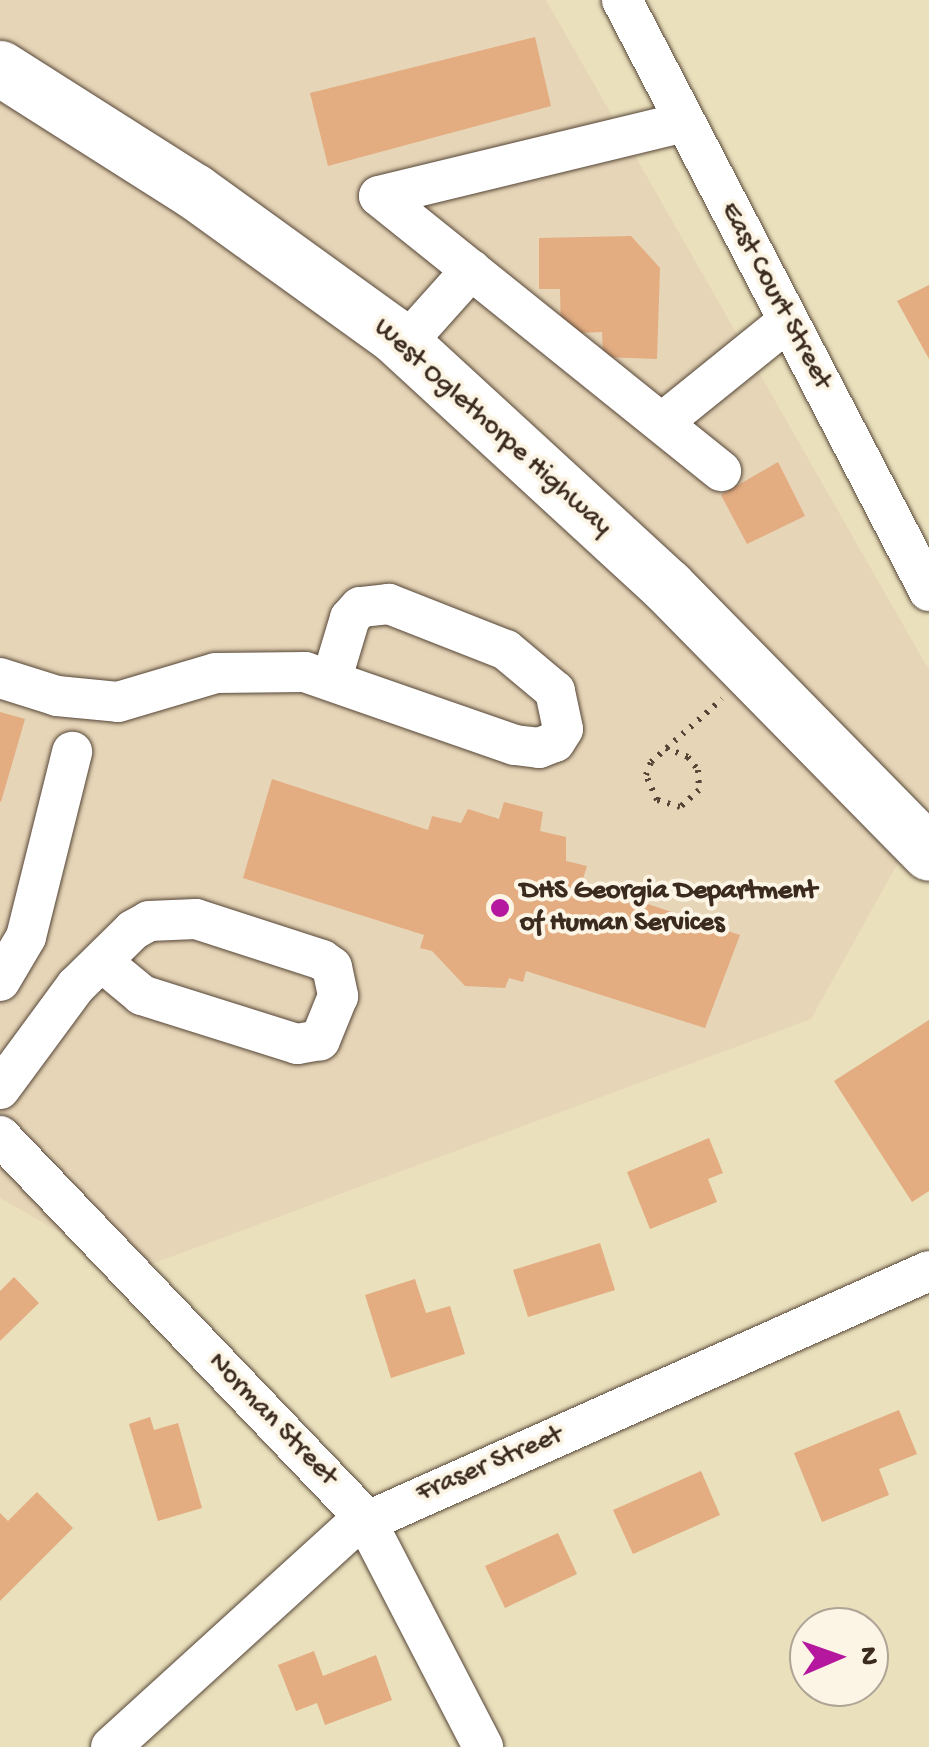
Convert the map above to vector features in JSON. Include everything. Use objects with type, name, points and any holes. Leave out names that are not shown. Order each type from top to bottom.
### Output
[{"type":"highway","name":"West Oglethorpe Highway","points":[[0,68],[194,192],[404,344],[752,672],[927,844]]},
{"type":"street","name":"East Court Street","points":[[622,0],[929,591]]},
{"type":"street","points":[[684,122],[378,196],[721,471]]},
{"type":"street","points":[[404,344],[471,270]]},
{"type":"street","points":[[663,422],[788,321]]},
{"type":"street","points":[[0,678],[57,696],[118,702],[216,673],[332,678],[515,745],[539,748],[555,742],[563,729],[555,691],[506,650],[389,604],[360,607],[350,618],[332,678]]},
{"type":"street","points":[[0,982],[26,937],[72,752]]},
{"type":"street","points":[[0,1089],[102,962],[150,921],[196,919],[322,960],[337,979],[338,996],[320,1040],[297,1044],[142,995],[102,962]]},
{"type":"street","name":"Norman Street","points":[[0,1136],[364,1516],[483,1747]]},
{"type":"street","name":"Fraser Street","points":[[112,1747],[364,1516],[377,1518],[929,1272]]},
{"type":"path","points":[[666,748],[688,757],[698,770],[699,790],[680,807],[668,806],[648,790],[651,762],[666,748],[752,672]]},
{"type":"shaded area","points":[[0,0],[546,0],[929,670],[929,807],[811,1019],[130,1272],[0,1198]]},
{"type":"building","points":[[535,37],[551,106],[328,166],[310,93]]},
{"type":"building","points":[[631,236],[660,268],[657,359],[603,357],[602,332],[561,334],[560,289],[539,289],[539,238]]},
{"type":"building","points":[[929,285],[929,359],[897,301]]},
{"type":"building","points":[[778,462],[805,516],[747,544],[721,495]]},
{"type":"building","points":[[0,712],[25,719],[1,802],[0,801]]},
{"type":"building","name":"DHS Georgia Department of Human Services","points":[[272,779],[428,830],[432,816],[461,823],[468,809],[499,819],[504,802],[543,812],[540,831],[566,837],[566,861],[587,866],[582,882],[740,935],[705,1028],[526,971],[523,982],[509,978],[505,988],[465,986],[432,951],[420,948],[424,935],[243,878]]},
{"type":"building","points":[[929,1020],[929,1191],[912,1202],[834,1081]]},
{"type":"building","points":[[709,1138],[723,1173],[708,1179],[717,1202],[650,1229],[627,1172]]},
{"type":"building","points":[[600,1243],[615,1290],[528,1317],[513,1270]]},
{"type":"building","points":[[14,1277],[39,1303],[0,1341],[0,1291]]},
{"type":"building","points":[[415,1279],[426,1313],[450,1306],[465,1354],[391,1378],[365,1295]]},
{"type":"building","points":[[899,1410],[917,1454],[879,1469],[889,1495],[822,1522],[794,1453]]},
{"type":"building","points":[[150,1417],[154,1430],[178,1423],[202,1508],[158,1521],[129,1424]]},
{"type":"building","points":[[701,1471],[720,1515],[633,1554],[613,1510]]},
{"type":"building","points":[[37,1492],[73,1528],[0,1601],[0,1513],[8,1521]]},
{"type":"building","points":[[558,1533],[577,1574],[505,1608],[485,1566]]},
{"type":"building","points":[[314,1651],[323,1676],[376,1655],[392,1700],[325,1725],[317,1703],[296,1711],[278,1665]]},
{"type":"place","name":"DHS Georgia Department of Human Services","points":[[500,908]]}]
